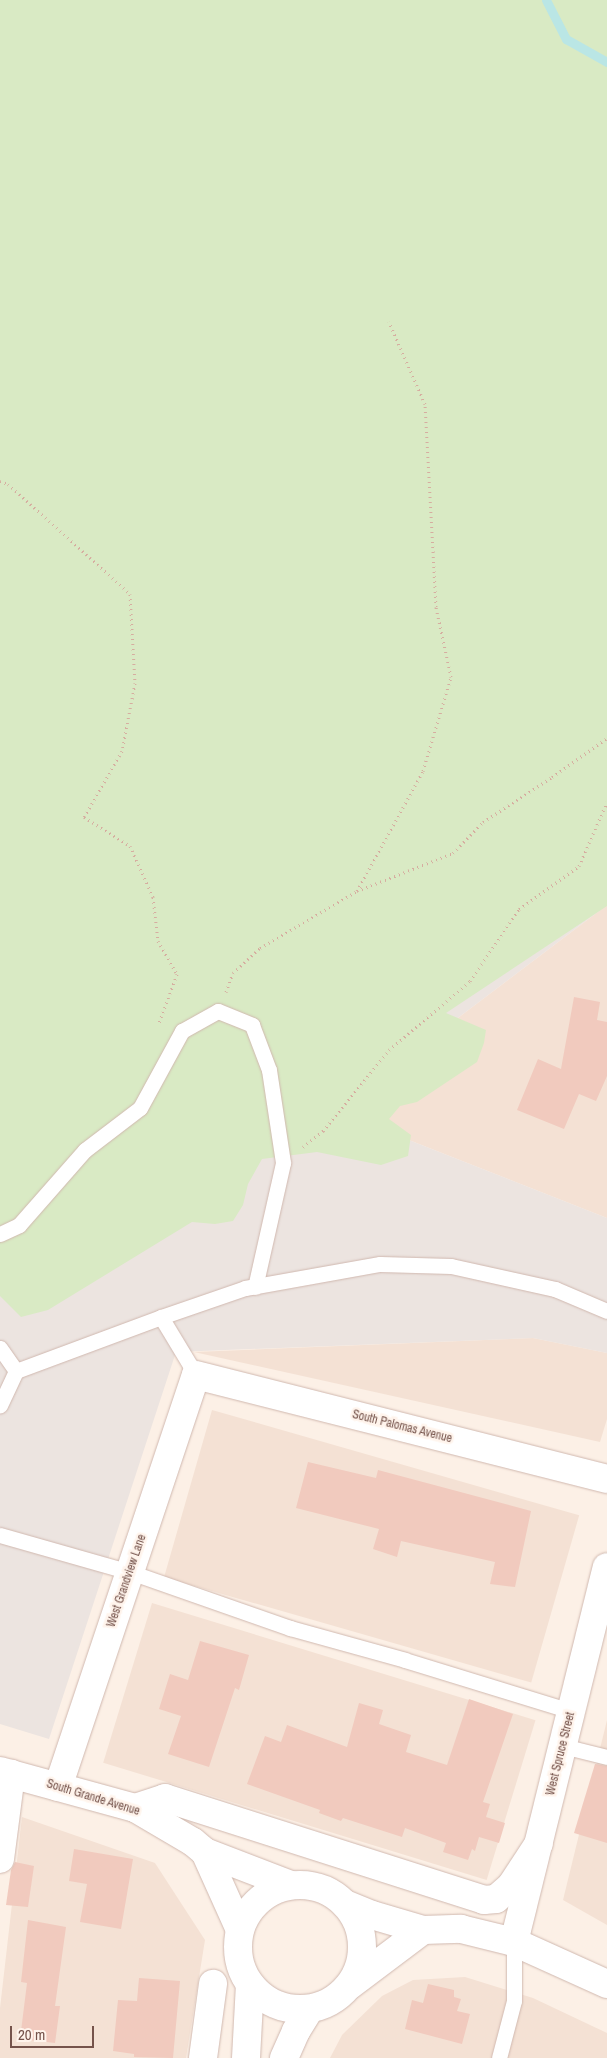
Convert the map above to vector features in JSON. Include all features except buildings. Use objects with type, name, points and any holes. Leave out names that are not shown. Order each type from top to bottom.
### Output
[{"type":"street","name":"South Palomas Avenue","points":[[196,1375],[607,1479]]},
{"type":"street","name":"West Grandview Lane","points":[[58,1787],[196,1375]]},
{"type":"street","name":"West Spruce Street","points":[[514,1942],[607,1567]]},
{"type":"street","name":"South Grande Avenue","points":[[6,1772],[135,1808],[193,1842],[205,1852],[291,1885]]},
{"type":"street","points":[[0,1859],[6,1772]]},
{"type":"street","points":[[135,1808],[165,1798],[484,1900],[496,1899],[511,1886],[539,1843]]},
{"type":"street","name":"South Grande Avenue","points":[[205,1852],[240,1930]]},
{"type":"street","points":[[423,1930],[338,1996],[310,2009],[293,2009],[277,2005],[262,1996],[250,1984],[241,1968],[238,1949],[240,1930],[248,1914],[259,1900],[274,1890],[291,1885],[311,1886],[329,1892],[345,1904],[372,1915],[423,1930],[461,1929],[514,1942],[607,1984]]},
{"type":"street","points":[[345,1904],[355,1918],[361,1935],[362,1953],[358,1970],[349,1986]]},
{"type":"street","points":[[203,2058],[214,1984]]},
{"type":"street","points":[[246,2058],[250,1984]]},
{"type":"street","points":[[284,2058],[296,2030],[310,2009]]},
{"type":"lane","points":[[0,1234],[19,1225],[85,1150],[140,1108],[182,1031],[218,1011],[252,1025],[269,1070],[284,1163],[255,1286]]},
{"type":"lane","points":[[0,1405],[16,1371],[161,1317],[255,1286],[380,1264],[451,1266],[555,1289],[607,1311]]},
{"type":"lane","points":[[161,1317],[196,1375]]},
{"type":"lane","points":[[0,1348],[16,1371]]},
{"type":"lane","points":[[0,1535],[130,1572],[290,1628],[405,1660],[571,1711]]},
{"type":"lane","points":[[562,1746],[607,1757]]},
{"type":"lane","points":[[499,2058],[514,2001],[514,1942]]},
{"type":"path","points":[[357,891],[424,771],[450,677],[436,607],[425,404],[389,322]]},
{"type":"path","points":[[0,480],[8,484],[130,594],[135,683],[122,752],[84,817],[130,846],[134,854],[152,897],[158,941],[177,974],[159,1023],[182,1031]]},
{"type":"path","points":[[218,1011],[233,973],[260,948],[357,891],[453,853],[483,822],[607,738]]},
{"type":"path","points":[[284,1163],[323,1131],[389,1050],[470,981],[519,910],[579,866],[607,802]]},
{"type":"shaded area","points":[[0,0],[607,814],[607,905],[335,1111],[607,1218],[607,1353],[533,1338],[176,1352],[49,1739],[0,1724]]},
{"type":"shaded area","points":[[607,905],[607,1218],[335,1111]]},
{"type":"shaded area","points":[[533,1338],[607,1353],[607,1419],[600,1442],[194,1352]]},
{"type":"shaded area","points":[[212,1410],[579,1515],[531,1683],[164,1577]]},
{"type":"shaded area","points":[[152,1603],[535,1720],[487,1880],[103,1763]]},
{"type":"shaded area","points":[[607,1720],[607,1925],[563,1900]]},
{"type":"shaded area","points":[[22,1817],[155,1863],[205,1940],[186,2058],[0,2058],[0,2008]]},
{"type":"shaded area","points":[[465,1977],[533,1998],[607,2033],[607,2058],[330,2058],[342,2035],[382,1996],[413,1980]]},
{"type":"green space","points":[[0,0],[607,0],[607,906],[446,1013],[486,1030],[484,1043],[477,1062],[417,1102],[400,1106],[389,1119],[411,1135],[408,1156],[381,1165],[317,1152],[262,1159],[248,1184],[243,1205],[233,1221],[215,1224],[192,1222],[48,1310],[21,1317],[0,1296]]},
{"type":"waterway","points":[[546,0],[566,39],[607,62]]}]
